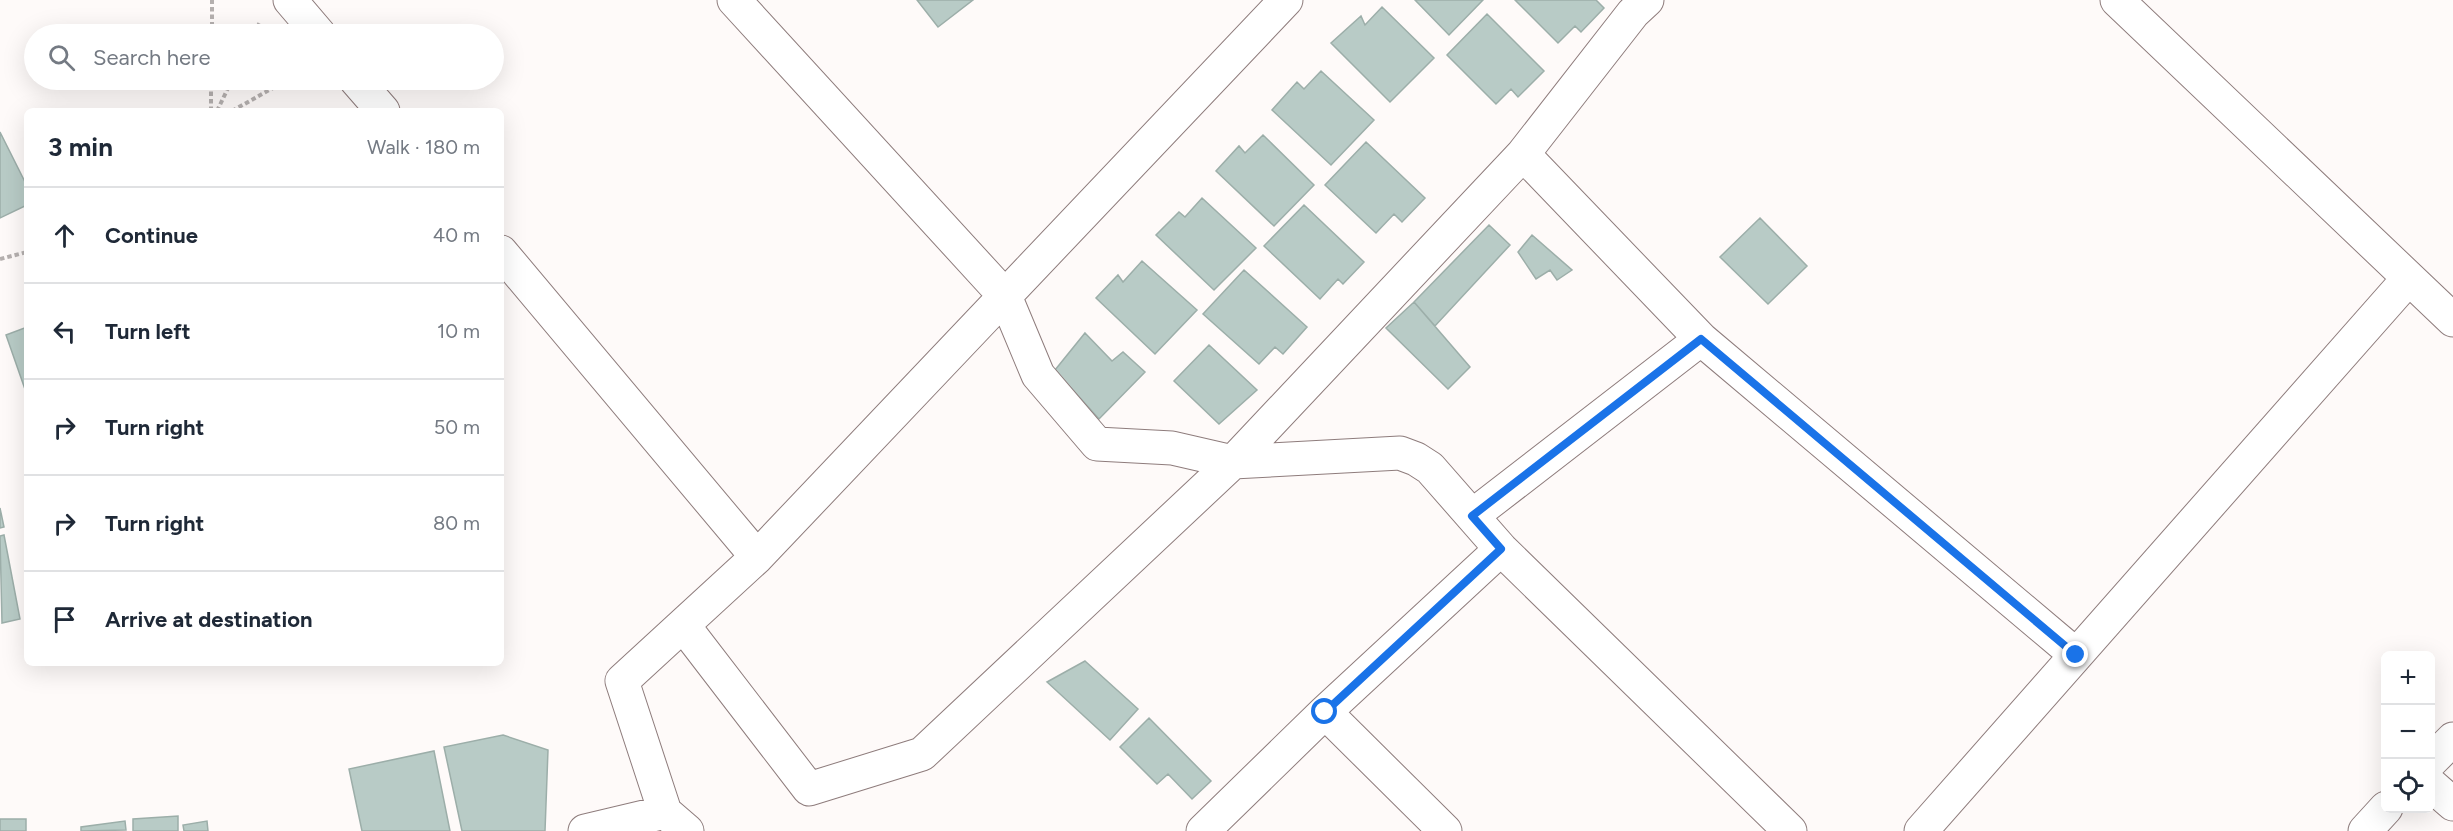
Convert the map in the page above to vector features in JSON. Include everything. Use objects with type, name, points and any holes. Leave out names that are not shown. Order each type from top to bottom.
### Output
[{"type":"street","points":[[290,0],[310,24]]},
{"type":"street","points":[[734,0],[1005,296],[1038,375],[1097,444],[1172,448],[1233,462],[1400,453],[1416,459],[1430,468],[1501,549],[1790,831]]},
{"type":"street","points":[[585,831],[676,821],[622,681],[757,557],[1286,0]]},
{"type":"street","points":[[683,625],[809,789],[922,754],[1233,462],[1523,154],[1633,13],[1647,0]]},
{"type":"street","points":[[2117,0],[2453,320]]},
{"type":"street","points":[[365,90],[380,108]]},
{"type":"street","points":[[1523,154],[1701,339],[2076,655]]},
{"type":"street","points":[[504,256],[757,557]]},
{"type":"street","points":[[1921,831],[2409,278]]},
{"type":"street","points":[[1472,516],[1701,339]]},
{"type":"street","points":[[1203,831],[1325,712],[1501,549]]},
{"type":"street","points":[[1325,712],[1445,831]]},
{"type":"street","points":[[2433,759],[2453,739]]},
{"type":"street","points":[[2435,788],[2453,804]]},
{"type":"street","points":[[2365,831],[2381,813]]},
{"type":"path","points":[[212,0],[212,24]]},
{"type":"path","points":[[211,90],[211,108]]},
{"type":"path","points":[[218,108],[227,90]]},
{"type":"path","points":[[237,108],[269,90]]},
{"type":"path","points":[[0,259],[24,253]]},
{"type":"building","points":[[917,0],[973,0],[938,27]]},
{"type":"building","points":[[1415,0],[1483,0],[1449,35]]},
{"type":"building","points":[[1515,0],[1596,0],[1604,8],[1581,32],[1575,26],[1558,43]]},
{"type":"building","points":[[1382,7],[1434,58],[1390,102],[1331,43],[1361,16],[1365,25]]},
{"type":"building","points":[[1487,14],[1544,71],[1518,97],[1511,89],[1496,104],[1447,55]]},
{"type":"building","points":[[1321,71],[1374,120],[1331,165],[1272,110],[1297,82],[1304,89]]},
{"type":"building","points":[[0,132],[24,180],[24,206],[0,218]]},
{"type":"building","points":[[1263,135],[1314,185],[1274,226],[1216,171],[1239,146],[1245,153]]},
{"type":"building","points":[[1366,142],[1425,198],[1402,222],[1394,214],[1376,233],[1325,185]]},
{"type":"building","points":[[1202,198],[1256,248],[1214,290],[1156,235],[1179,212],[1185,217]]},
{"type":"building","points":[[1304,205],[1364,262],[1343,284],[1338,279],[1320,299],[1264,246]]},
{"type":"building","points":[[1760,218],[1807,266],[1768,304],[1720,257]]},
{"type":"building","points":[[1489,225],[1510,245],[1435,326],[1414,302]]},
{"type":"building","points":[[1532,235],[1572,270],[1557,280],[1550,270],[1536,279],[1518,252]]},
{"type":"building","points":[[1142,261],[1197,310],[1155,354],[1096,298],[1118,275],[1123,282]]},
{"type":"building","points":[[1244,270],[1307,327],[1283,354],[1275,347],[1259,364],[1203,314]]},
{"type":"building","points":[[1414,302],[1470,367],[1448,389],[1386,328]]},
{"type":"building","points":[[24,328],[24,386],[6,335]]},
{"type":"building","points":[[1085,333],[1112,361],[1123,352],[1145,372],[1099,419],[1055,370]]},
{"type":"building","points":[[1209,345],[1257,390],[1219,424],[1174,381]]},
{"type":"building","points":[[0,508],[4,527],[0,528]]},
{"type":"building","points":[[4,535],[20,619],[2,623],[0,536]]},
{"type":"building","points":[[1085,661],[1138,709],[1110,740],[1047,682]]},
{"type":"building","points":[[1149,718],[1211,781],[1192,799],[1168,774],[1157,784],[1120,747]]},
{"type":"building","points":[[503,735],[548,750],[545,831],[462,831],[444,747]]},
{"type":"building","points":[[434,751],[450,831],[362,831],[349,769]]},
{"type":"building","points":[[178,816],[178,831],[133,831],[133,819]]},
{"type":"building","points":[[0,819],[26,819],[26,831],[0,831]]},
{"type":"building","points":[[125,821],[126,830],[81,831],[81,827]]},
{"type":"building","points":[[207,821],[208,831],[184,831],[183,825]]},
{"type":"route","points":[[1325,712],[1501,549],[1472,516],[1701,339],[2076,655]]}]
